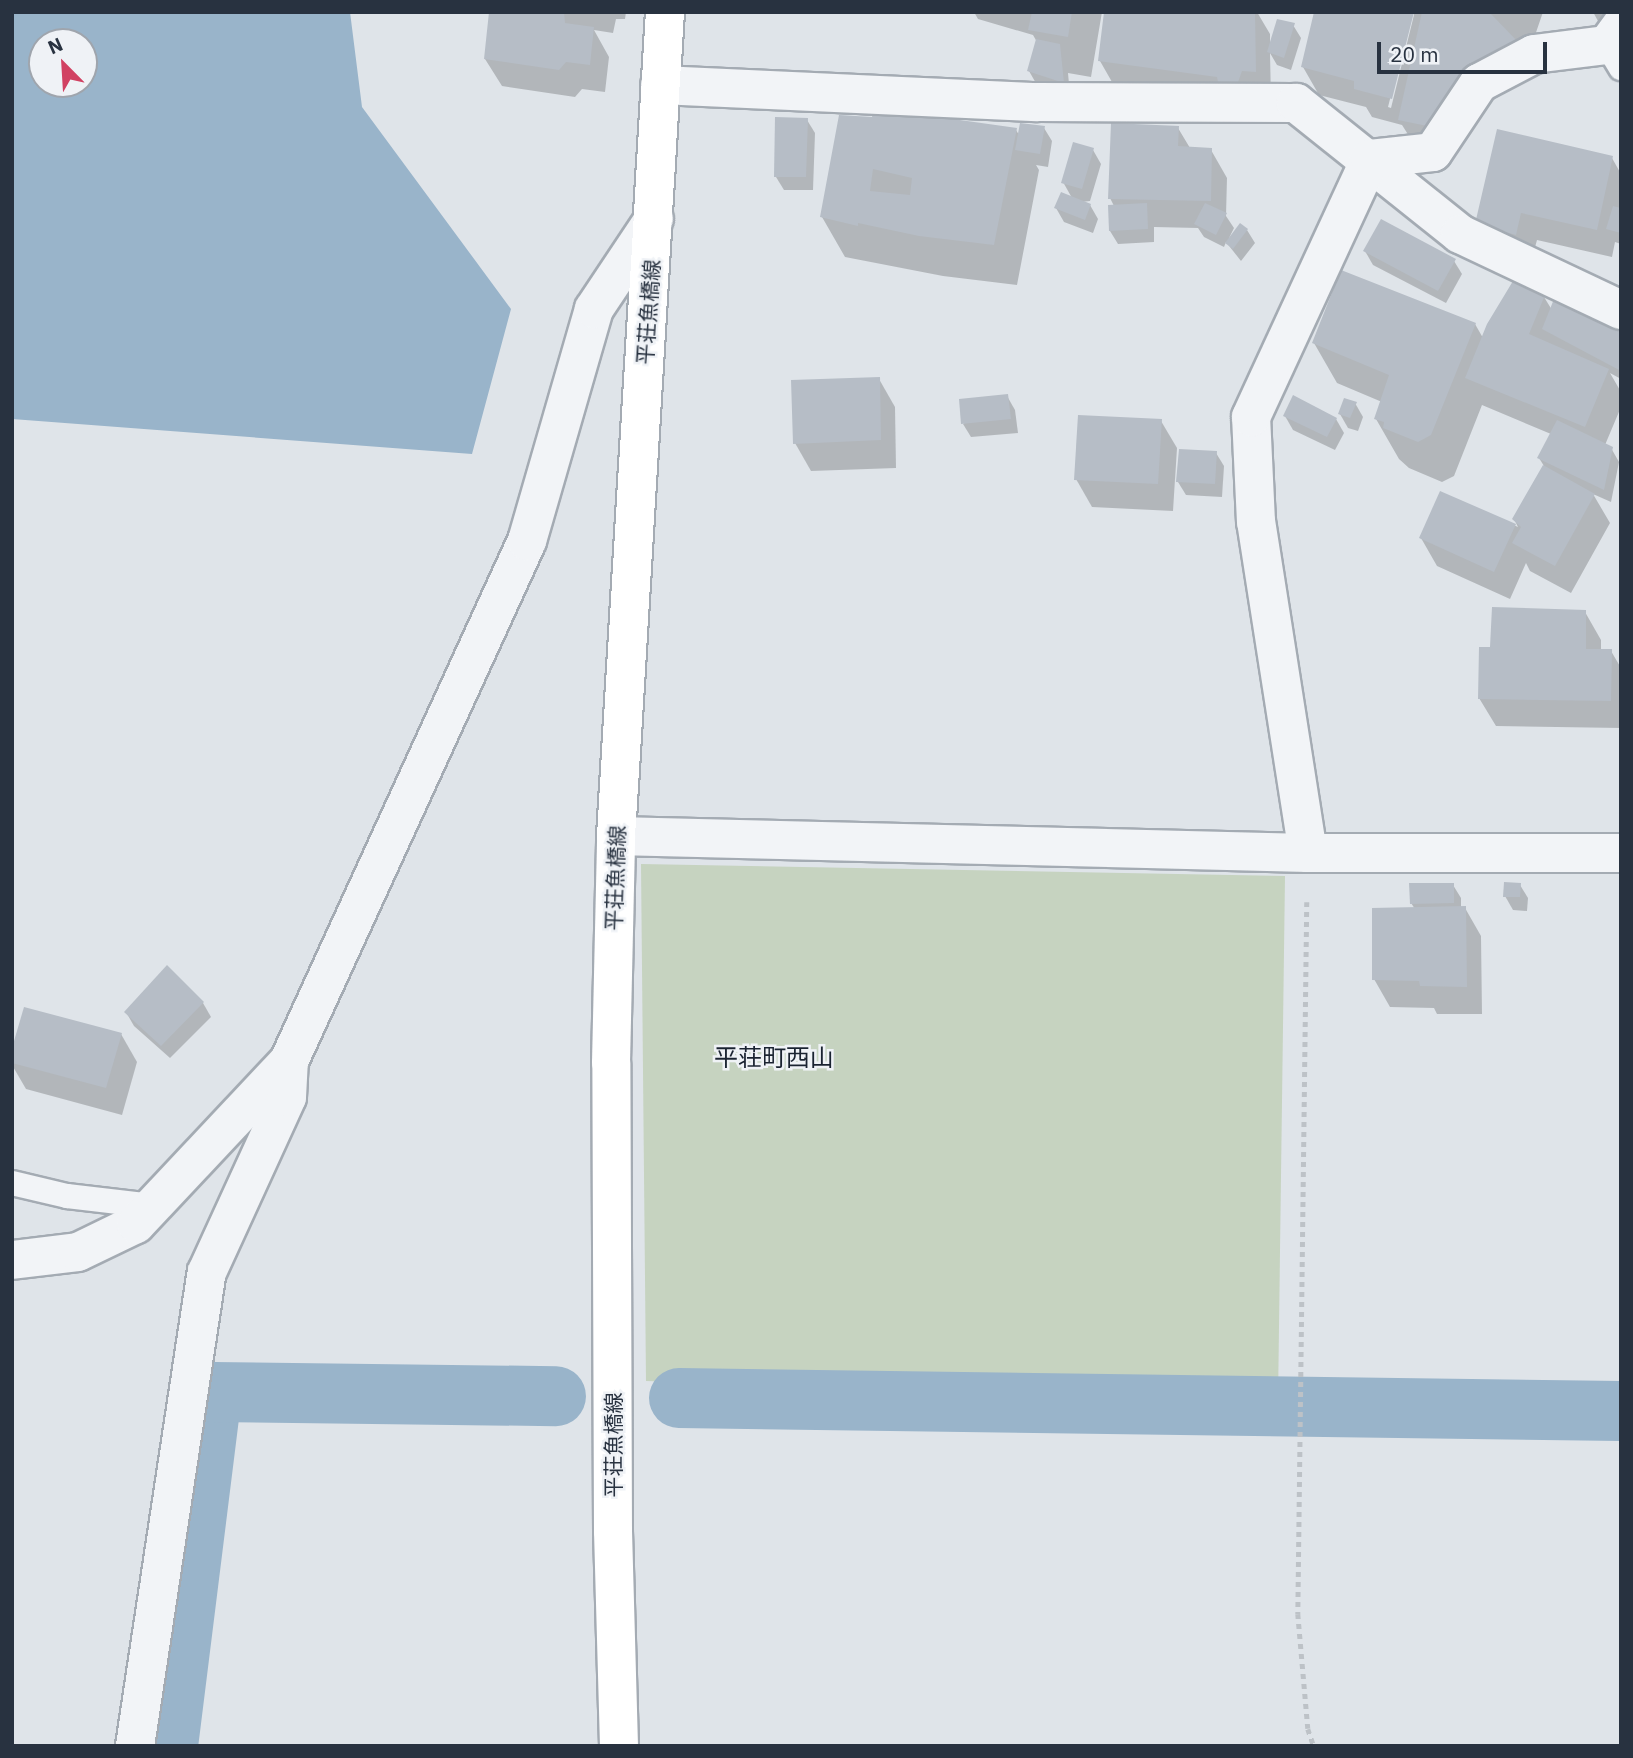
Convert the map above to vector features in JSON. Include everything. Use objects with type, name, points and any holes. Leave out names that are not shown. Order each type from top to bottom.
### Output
[{"type":"main road","name":"平荘魚橋線","points":[[619,1746],[613,1531],[611,1077],[616,836],[665,12]]},
{"type":"street","points":[[1370,159],[1433,152],[1479,83],[1534,54],[1616,46]]},
{"type":"street","points":[[660,85],[1038,102],[1296,103],[1370,159],[1460,234],[1620,306]]},
{"type":"street","points":[[1308,853],[1256,522],[1251,417],[1370,159]]},
{"type":"street","points":[[12,1260],[78,1252],[135,1224],[289,1061],[527,541],[594,309],[654,219]]},
{"type":"street","points":[[616,836],[1308,853],[1621,853]]},
{"type":"street","points":[[135,1746],[207,1272],[287,1097],[289,1061]]},
{"type":"lane","points":[[12,1183],[67,1196],[152,1206]]},
{"type":"path","points":[[1308,853],[1298,1614],[1308,1728],[1314,1746]]},
{"type":"green space","points":[[641,864],[1285,876],[1278,1402],[646,1381]]},
{"type":"water","points":[[12,12],[350,12],[362,107],[511,309],[472,454],[12,419]]},
{"type":"building","points":[[489,12],[564,12],[565,23],[594,27],[590,65],[566,62],[559,70],[484,59]]},
{"type":"building","points":[[1032,12],[1072,12],[1068,37],[1028,30]]},
{"type":"building","points":[[1104,12],[1255,12],[1256,72],[1242,71],[1237,85],[1218,82],[1217,77],[1098,61]]},
{"type":"building","points":[[1314,12],[1414,12],[1392,99],[1354,89],[1354,81],[1301,67]]},
{"type":"building","points":[[1422,12],[1491,14],[1519,43],[1432,127],[1398,120]]},
{"type":"building","points":[[1277,19],[1295,23],[1284,58],[1267,52]]},
{"type":"building","points":[[1036,39],[1060,44],[1064,83],[1027,71]]},
{"type":"building","points":[[874,108],[1017,128],[994,245],[919,236],[820,217],[839,115],[872,117]],"holes":[[[873,169],[912,178],[910,195],[870,191]]]},
{"type":"building","points":[[775,117],[808,118],[806,177],[774,177]]},
{"type":"building","points":[[1020,123],[1045,126],[1040,154],[1015,150]]},
{"type":"building","points":[[1111,123],[1179,126],[1178,146],[1212,148],[1211,201],[1108,199]]},
{"type":"building","points":[[1497,129],[1613,156],[1597,230],[1521,213],[1516,235],[1475,224]]},
{"type":"building","points":[[1073,142],[1094,148],[1082,189],[1061,183]]},
{"type":"building","points":[[1061,192],[1091,204],[1085,220],[1054,208]]},
{"type":"building","points":[[1147,203],[1148,229],[1109,231],[1108,205]]},
{"type":"building","points":[[1205,203],[1227,213],[1216,235],[1194,224]]},
{"type":"building","points":[[1613,206],[1621,208],[1621,233],[1606,229]]},
{"type":"building","points":[[1381,219],[1456,259],[1438,291],[1363,251]]},
{"type":"building","points":[[1240,223],[1248,229],[1233,249],[1225,243]]},
{"type":"building","points":[[1341,270],[1476,323],[1431,435],[1418,442],[1383,428],[1384,422],[1374,419],[1389,375],[1312,343]]},
{"type":"building","points":[[1513,281],[1545,295],[1529,334],[1609,369],[1585,427],[1465,378],[1487,324]]},
{"type":"building","points":[[1554,299],[1621,330],[1621,371],[1542,329]]},
{"type":"building","points":[[880,377],[881,440],[793,444],[791,380]]},
{"type":"building","points":[[1008,394],[1011,419],[961,424],[959,399]]},
{"type":"building","points":[[1293,395],[1337,418],[1327,437],[1283,416]]},
{"type":"building","points":[[1344,398],[1357,402],[1350,418],[1338,414]]},
{"type":"building","points":[[1078,415],[1162,419],[1158,484],[1074,480]]},
{"type":"building","points":[[1557,420],[1613,447],[1604,490],[1537,458]]},
{"type":"building","points":[[1179,449],[1217,451],[1215,484],[1176,482]]},
{"type":"building","points":[[1543,465],[1595,494],[1555,566],[1512,543],[1521,527],[1512,519]]},
{"type":"building","points":[[1440,491],[1516,524],[1494,572],[1419,538]]},
{"type":"building","points":[[1492,607],[1586,610],[1586,649],[1612,649],[1611,701],[1478,699],[1479,647],[1490,647]]},
{"type":"building","points":[[1504,882],[1521,883],[1520,897],[1503,897]]},
{"type":"building","points":[[1409,883],[1454,883],[1454,903],[1410,904]]},
{"type":"building","points":[[1466,906],[1467,987],[1420,986],[1419,981],[1372,980],[1372,908]]},
{"type":"building","points":[[167,965],[204,1002],[161,1046],[124,1012]]},
{"type":"building","points":[[24,1007],[122,1033],[106,1088],[12,1063],[12,1048]]},
{"type":"waterway","points":[[168,1746],[212,1392],[556,1396]]},
{"type":"waterway","points":[[679,1398],[1621,1411]]},
{"type":"district","name":"平荘町西山","points":[[774,1058]]}]
